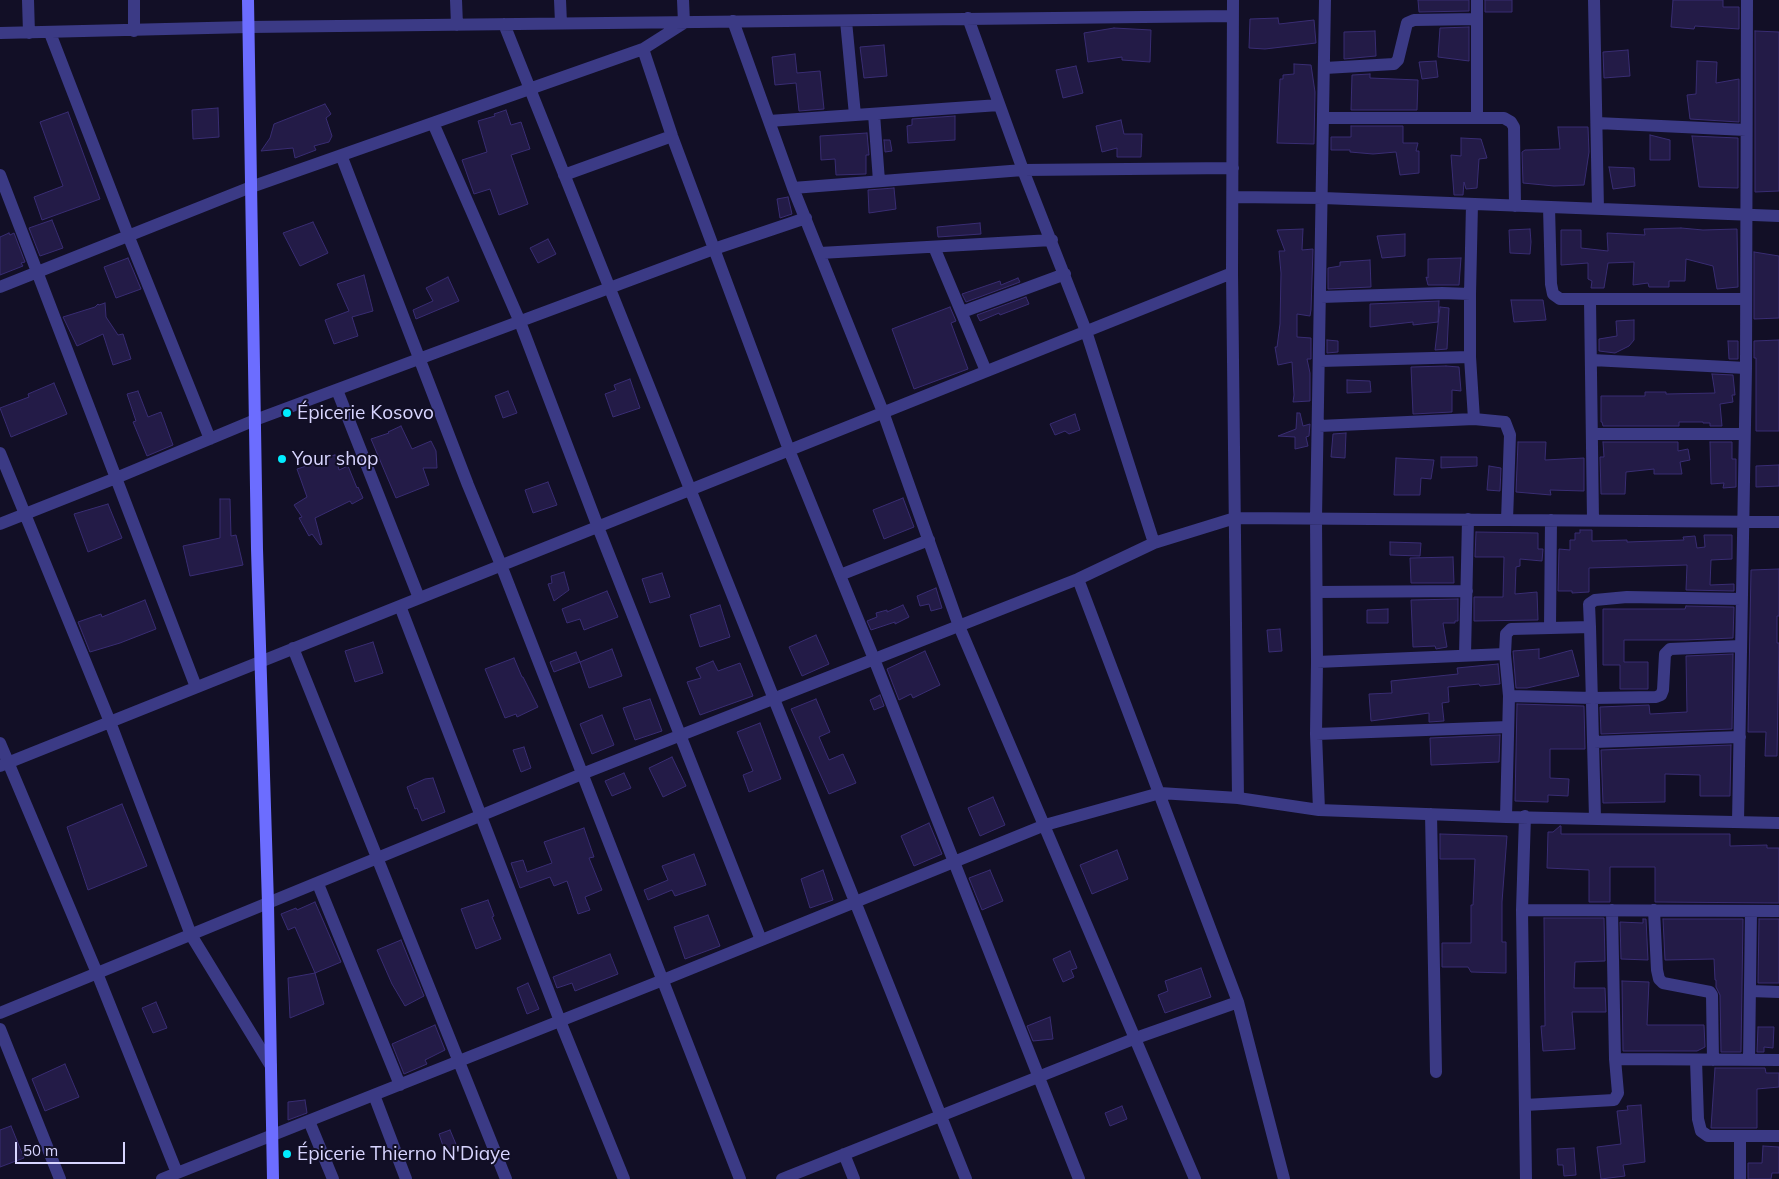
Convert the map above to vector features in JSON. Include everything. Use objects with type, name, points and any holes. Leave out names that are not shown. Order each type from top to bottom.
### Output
[{"type":"street","points":[[28,0],[29,32]]},
{"type":"street","points":[[134,0],[134,31]]},
{"type":"street","points":[[248,0],[260,661],[268,904],[273,1179]]},
{"type":"street","points":[[456,0],[457,25]]},
{"type":"street","points":[[560,0],[561,23]]},
{"type":"street","points":[[682,0],[684,23]]},
{"type":"street","points":[[1233,0],[1232,273],[1238,798]]},
{"type":"street","points":[[1319,810],[1316,734],[1316,518],[1325,0]]},
{"type":"street","points":[[1477,0],[1477,118]]},
{"type":"street","points":[[1594,0],[1598,209]]},
{"type":"street","points":[[1738,822],[1746,368],[1747,0]]},
{"type":"street","points":[[0,34],[249,27],[1233,16]]},
{"type":"street","points":[[968,18],[1023,170],[1086,331],[1154,543]]},
{"type":"street","points":[[1324,68],[1394,64],[1398,60],[1407,23],[1414,20],[1477,19]]},
{"type":"street","points":[[733,21],[793,188],[883,412],[959,626],[1195,1179]]},
{"type":"street","points":[[846,21],[855,115]]},
{"type":"street","points":[[0,287],[252,187],[643,49],[684,23]]},
{"type":"street","points":[[504,24],[966,1179]]},
{"type":"street","points":[[50,33],[210,439]]},
{"type":"street","points":[[643,49],[672,136],[789,450],[874,659],[1079,1179]]},
{"type":"street","points":[[769,121],[999,105]]},
{"type":"street","points":[[874,114],[879,181]]},
{"type":"street","points":[[1324,118],[1504,118],[1511,122],[1514,127],[1515,206]]},
{"type":"street","points":[[1597,123],[1746,130]]},
{"type":"street","points":[[433,124],[520,322],[679,736],[761,940]]},
{"type":"street","points":[[564,175],[672,136]]},
{"type":"street","points":[[341,155],[740,1179]]},
{"type":"street","points":[[793,188],[1023,170],[1233,168]]},
{"type":"street","points":[[0,175],[196,687]]},
{"type":"street","points":[[1233,197],[1323,198],[1779,216]]},
{"type":"street","points":[[1472,204],[1470,357],[1474,419]]},
{"type":"street","points":[[1549,207],[1551,284],[1554,294],[1560,299],[1746,298]]},
{"type":"street","points":[[0,524],[255,420],[714,249],[806,218]]},
{"type":"street","points":[[820,253],[1052,240]]},
{"type":"street","points":[[934,246],[986,372]]},
{"type":"street","points":[[4,764],[1232,273]]},
{"type":"street","points":[[962,312],[1065,274]]},
{"type":"street","points":[[1321,297],[1470,294]]},
{"type":"street","points":[[1590,300],[1593,520]]},
{"type":"street","points":[[1320,361],[1470,357]]},
{"type":"street","points":[[1592,360],[1746,368]]},
{"type":"street","points":[[336,390],[419,598]]},
{"type":"street","points":[[1319,426],[1474,419],[1505,422],[1510,435],[1507,520]]},
{"type":"street","points":[[1592,434],[1744,434]]},
{"type":"street","points":[[0,453],[110,722],[191,935],[270,1066]]},
{"type":"street","points":[[0,1013],[582,774],[1078,579],[1154,543],[1235,518],[1779,522]]},
{"type":"street","points":[[1465,655],[1468,520]]},
{"type":"street","points":[[1550,627],[1551,520]]},
{"type":"street","points":[[840,575],[929,540]]},
{"type":"street","points":[[1078,579],[1238,1002],[1284,1179]]},
{"type":"street","points":[[1317,592],[1467,591]]},
{"type":"street","points":[[1595,818],[1589,604],[1596,600],[1627,598],[1741,599]]},
{"type":"street","points":[[400,606],[560,1021],[624,1179]]},
{"type":"street","points":[[1506,817],[1509,696],[1505,654],[1506,634],[1511,629],[1590,627]]},
{"type":"street","points":[[1509,696],[1656,697],[1663,690],[1665,654],[1670,648],[1740,646]]},
{"type":"street","points":[[292,648],[506,1179]]},
{"type":"street","points":[[1317,662],[1505,654]]},
{"type":"street","points":[[1316,734],[1508,727]]},
{"type":"street","points":[[1594,742],[1740,737]]},
{"type":"street","points":[[0,743],[4,764],[97,973],[177,1173]]},
{"type":"street","points":[[162,1179],[663,980],[1045,825],[1160,793],[1238,798],[1319,810],[1506,817],[1779,823]]},
{"type":"street","points":[[1431,814],[1436,1072]]},
{"type":"street","points":[[1525,816],[1522,910],[1526,1179]]},
{"type":"street","points":[[318,884],[400,1084]]},
{"type":"street","points":[[1522,910],[1779,912]]},
{"type":"street","points":[[1525,1105],[1614,1100],[1618,1093],[1615,1059],[1612,910]]},
{"type":"street","points":[[1654,910],[1659,979],[1663,983],[1710,992],[1712,995],[1713,1060]]},
{"type":"street","points":[[1749,1060],[1752,911]]},
{"type":"street","points":[[1750,991],[1779,992]]},
{"type":"street","points":[[782,1179],[1136,1038],[1238,1002]]},
{"type":"street","points":[[0,1029],[60,1179]]},
{"type":"street","points":[[1615,1059],[1779,1060]]},
{"type":"street","points":[[1696,1060],[1700,1131],[1708,1136],[1779,1136]]},
{"type":"street","points":[[374,1095],[406,1179]]},
{"type":"street","points":[[309,1121],[333,1179]]},
{"type":"street","points":[[1740,1136],[1740,1179]]},
{"type":"street","points":[[844,1154],[854,1179]]},
{"type":"building","points":[[1418,0],[1469,0],[1469,11],[1419,12]]},
{"type":"building","points":[[1485,0],[1512,0],[1512,12],[1485,12]]},
{"type":"building","points":[[1673,0],[1723,0],[1723,7],[1739,7],[1739,29],[1695,26],[1694,29],[1671,27]]},
{"type":"building","points":[[1278,18],[1279,24],[1314,20],[1316,43],[1265,49],[1249,48],[1250,19]]},
{"type":"building","points":[[1469,27],[1469,61],[1438,57],[1440,28]]},
{"type":"building","points":[[1114,28],[1151,30],[1150,62],[1122,60],[1122,57],[1088,62],[1084,33]]},
{"type":"building","points":[[1375,31],[1376,56],[1344,59],[1344,32]]},
{"type":"building","points":[[1755,31],[1779,32],[1779,191],[1755,192]]},
{"type":"building","points":[[884,45],[887,76],[864,78],[860,47]]},
{"type":"building","points":[[1628,50],[1630,76],[1604,78],[1603,52]]},
{"type":"building","points":[[795,54],[797,73],[820,71],[824,109],[799,111],[796,83],[775,85],[772,57]]},
{"type":"building","points":[[1436,61],[1438,77],[1422,79],[1419,62]]},
{"type":"building","points":[[1697,61],[1717,62],[1716,83],[1739,79],[1739,122],[1690,119],[1687,95],[1696,94]]},
{"type":"building","points":[[1294,64],[1311,65],[1315,92],[1314,144],[1277,143],[1280,79],[1283,79],[1283,75],[1294,74]]},
{"type":"building","points":[[1076,66],[1083,93],[1063,98],[1056,70]]},
{"type":"building","points":[[1370,74],[1370,78],[1418,80],[1417,110],[1351,110],[1352,75]]},
{"type":"building","points":[[325,104],[331,114],[326,118],[332,136],[329,142],[314,146],[316,150],[295,158],[293,148],[261,151],[270,138],[274,124]]},
{"type":"building","points":[[218,108],[219,137],[193,139],[192,110]]},
{"type":"building","points":[[506,110],[511,125],[521,122],[530,149],[511,155],[528,204],[499,215],[490,189],[474,194],[462,160],[487,152],[478,121],[495,116],[494,114]]},
{"type":"building","points":[[68,112],[100,199],[42,220],[34,197],[63,186],[40,122]]},
{"type":"building","points":[[955,116],[955,140],[908,143],[907,126],[912,125],[912,119]]},
{"type":"building","points":[[1121,120],[1124,134],[1142,134],[1141,157],[1117,157],[1117,148],[1102,152],[1096,126]]},
{"type":"building","points":[[1351,126],[1403,126],[1403,143],[1418,143],[1416,151],[1419,151],[1419,173],[1400,175],[1396,152],[1373,154],[1350,152],[1350,150],[1331,150],[1331,137],[1351,137]]},
{"type":"building","points":[[1558,127],[1588,127],[1589,152],[1584,185],[1554,186],[1523,183],[1522,152],[1525,150],[1560,149]]},
{"type":"building","points":[[867,133],[869,155],[866,155],[866,174],[836,175],[835,159],[821,160],[820,136]]},
{"type":"building","points":[[1650,135],[1670,140],[1670,160],[1650,160]]},
{"type":"building","points":[[1692,136],[1738,138],[1738,188],[1699,187]]},
{"type":"building","points":[[1461,138],[1481,139],[1487,158],[1479,159],[1477,188],[1466,189],[1464,182],[1463,195],[1454,195],[1451,155],[1461,156]]},
{"type":"building","points":[[884,140],[890,140],[892,151],[885,152]]},
{"type":"building","points":[[1609,167],[1634,168],[1635,186],[1613,189]]},
{"type":"building","points":[[894,188],[896,209],[869,213],[868,190]]},
{"type":"building","points":[[788,197],[792,214],[780,218],[777,199]]},
{"type":"building","points":[[52,220],[63,248],[40,256],[29,228]]},
{"type":"building","points":[[313,222],[328,253],[300,266],[283,233]]},
{"type":"building","points":[[980,223],[981,234],[938,237],[937,227]]},
{"type":"building","points":[[1681,228],[1703,230],[1737,229],[1738,287],[1717,289],[1713,266],[1686,259],[1685,281],[1669,281],[1669,287],[1649,287],[1648,283],[1633,285],[1634,262],[1608,263],[1604,288],[1591,288],[1592,281],[1588,279],[1588,263],[1561,265],[1561,230],[1581,230],[1581,248],[1608,251],[1607,233],[1645,235],[1644,229]]},
{"type":"building","points":[[1303,229],[1302,250],[1313,249],[1311,310],[1310,316],[1297,314],[1297,337],[1311,338],[1311,359],[1307,359],[1310,373],[1310,401],[1293,402],[1292,362],[1278,365],[1275,347],[1277,347],[1280,324],[1281,273],[1279,251],[1285,251],[1277,230]]},
{"type":"building","points":[[1530,229],[1530,254],[1510,253],[1509,230]]},
{"type":"building","points":[[9,233],[10,235],[14,233],[25,262],[21,263],[23,266],[0,275],[0,237]]},
{"type":"building","points":[[1405,234],[1405,256],[1382,258],[1377,236]]},
{"type":"building","points":[[548,239],[556,254],[538,263],[530,248]]},
{"type":"building","points":[[1754,252],[1779,256],[1779,318],[1754,319]]},
{"type":"building","points":[[128,258],[141,289],[116,298],[104,267]]},
{"type":"building","points":[[1461,258],[1459,285],[1428,285],[1426,277],[1428,278],[1428,259]]},
{"type":"building","points":[[1370,260],[1371,287],[1328,289],[1328,268],[1340,266],[1340,262]]},
{"type":"building","points":[[364,275],[373,311],[352,317],[358,336],[334,344],[325,320],[349,311],[337,284]]},
{"type":"building","points":[[448,277],[459,301],[416,319],[413,310],[433,301],[426,288]]},
{"type":"building","points":[[1018,278],[1020,282],[966,302],[962,294],[1000,281],[1001,285]]},
{"type":"building","points":[[1026,297],[1029,304],[1000,315],[999,313],[980,321],[977,315]]},
{"type":"building","points":[[1511,300],[1543,300],[1546,320],[1514,322]]},
{"type":"building","points":[[1439,301],[1438,322],[1413,325],[1413,322],[1370,327],[1370,304]]},
{"type":"building","points":[[105,303],[106,317],[118,335],[123,334],[131,359],[113,365],[103,334],[77,346],[63,317]]},
{"type":"building","points":[[950,307],[956,321],[951,323],[968,369],[914,389],[892,329]]},
{"type":"building","points":[[1440,307],[1449,308],[1447,349],[1435,350]]},
{"type":"building","points":[[1634,320],[1634,340],[1629,346],[1615,353],[1599,351],[1599,339],[1617,336],[1616,321]]},
{"type":"building","points":[[1327,340],[1338,341],[1338,352],[1327,353]]},
{"type":"building","points":[[1779,340],[1779,431],[1756,431],[1756,358],[1754,358],[1754,341]]},
{"type":"building","points":[[1728,341],[1738,341],[1738,359],[1729,359]]},
{"type":"building","points":[[1411,367],[1459,367],[1461,391],[1452,390],[1452,412],[1413,414]]},
{"type":"building","points":[[1712,374],[1733,375],[1735,395],[1732,395],[1733,402],[1720,404],[1722,426],[1710,426],[1710,423],[1703,422],[1679,422],[1679,426],[1603,426],[1601,422],[1601,396],[1645,396],[1645,392],[1666,392],[1666,394],[1715,393]]},
{"type":"building","points":[[630,379],[640,408],[613,417],[605,394],[616,390],[614,385]]},
{"type":"building","points":[[1347,380],[1370,381],[1371,392],[1347,393]]},
{"type":"building","points":[[54,383],[67,414],[11,437],[0,408],[29,397],[28,394]]},
{"type":"building","points":[[138,391],[148,417],[161,412],[173,445],[147,456],[133,422],[136,421],[127,394]]},
{"type":"building","points":[[508,391],[517,413],[503,418],[495,396]]},
{"type":"building","points":[[1297,413],[1300,413],[1303,426],[1310,424],[1309,436],[1306,437],[1308,446],[1295,449],[1295,437],[1278,436],[1296,429]]},
{"type":"building","points":[[1075,414],[1080,430],[1069,434],[1065,431],[1055,435],[1050,424]]},
{"type":"building","points":[[401,426],[412,449],[431,441],[436,451],[437,468],[423,468],[429,485],[396,498],[371,439],[389,433]]},
{"type":"building","points":[[1346,433],[1345,458],[1331,457],[1333,434]]},
{"type":"building","points":[[1518,442],[1546,442],[1545,460],[1584,458],[1584,491],[1550,490],[1551,495],[1516,492]]},
{"type":"building","points":[[1603,442],[1678,442],[1678,451],[1688,449],[1690,460],[1680,462],[1682,474],[1654,474],[1654,469],[1626,472],[1625,494],[1601,494],[1600,457],[1604,457]]},
{"type":"building","points":[[1710,442],[1732,442],[1732,459],[1736,459],[1736,487],[1723,488],[1724,483],[1711,484]]},
{"type":"building","points":[[335,455],[339,470],[348,466],[363,498],[352,504],[350,501],[315,518],[322,544],[320,545],[312,534],[309,536],[299,518],[302,517],[294,505],[307,497],[297,469],[322,461],[321,458]]},
{"type":"building","points":[[1441,457],[1477,457],[1477,466],[1441,468]]},
{"type":"building","points":[[1396,458],[1434,460],[1431,479],[1421,478],[1420,495],[1394,495]]},
{"type":"building","points":[[1779,465],[1779,486],[1756,487],[1756,466]]},
{"type":"building","points":[[1489,466],[1501,468],[1500,491],[1487,490]]},
{"type":"building","points":[[548,482],[557,505],[533,513],[525,490]]},
{"type":"building","points":[[903,498],[914,527],[884,539],[873,510]]},
{"type":"building","points":[[220,499],[230,499],[231,536],[236,535],[243,565],[190,576],[183,546],[220,538]]},
{"type":"building","points":[[108,504],[122,538],[88,552],[74,514]]},
{"type":"building","points":[[1580,530],[1592,530],[1592,541],[1684,540],[1683,537],[1695,536],[1697,548],[1705,547],[1704,535],[1732,535],[1732,559],[1711,560],[1710,585],[1734,584],[1734,591],[1686,590],[1687,565],[1589,568],[1589,592],[1572,593],[1572,591],[1558,591],[1559,549],[1570,550],[1570,540],[1575,540],[1575,533],[1580,533]]},
{"type":"building","points":[[1476,532],[1538,533],[1538,549],[1543,549],[1542,561],[1520,559],[1520,566],[1516,567],[1515,594],[1537,592],[1538,620],[1474,621],[1474,597],[1503,597],[1504,557],[1475,557]]},
{"type":"building","points":[[1390,542],[1421,543],[1420,556],[1390,555]]},
{"type":"building","points":[[1453,557],[1454,583],[1411,583],[1410,558]]},
{"type":"building","points":[[1779,569],[1777,756],[1765,756],[1766,732],[1748,732],[1751,570]]},
{"type":"building","points":[[564,572],[569,590],[554,601],[548,584],[552,583],[551,576]]},
{"type":"building","points":[[662,573],[670,597],[650,603],[642,579]]},
{"type":"building","points":[[936,588],[942,608],[931,611],[929,604],[920,606],[917,596]]},
{"type":"building","points":[[607,591],[618,617],[584,630],[580,619],[567,623],[562,609]]},
{"type":"building","points":[[1458,599],[1458,621],[1455,621],[1455,623],[1443,623],[1447,647],[1436,649],[1435,646],[1413,647],[1411,600]]},
{"type":"building","points":[[145,600],[156,629],[90,652],[78,622],[101,614],[102,617]]},
{"type":"building","points":[[720,605],[730,637],[700,647],[690,615]]},
{"type":"building","points":[[903,605],[909,617],[895,624],[895,622],[871,630],[867,621],[877,617],[876,613],[887,610],[887,612]]},
{"type":"building","points":[[1686,606],[1734,607],[1733,638],[1624,640],[1624,662],[1648,662],[1648,689],[1620,689],[1620,665],[1603,665],[1603,609],[1685,609]]},
{"type":"building","points":[[1388,609],[1388,623],[1367,623],[1367,610]]},
{"type":"building","points":[[1280,629],[1282,651],[1269,652],[1267,630]]},
{"type":"building","points":[[816,635],[829,664],[802,676],[789,647]]},
{"type":"building","points":[[373,642],[383,673],[355,682],[345,651]]},
{"type":"building","points":[[612,649],[622,676],[589,688],[580,662]]},
{"type":"building","points":[[1539,649],[1539,659],[1572,650],[1579,676],[1527,688],[1516,688],[1513,651]]},
{"type":"building","points":[[925,651],[940,685],[913,698],[911,694],[899,700],[887,669]]},
{"type":"building","points":[[576,652],[580,662],[554,672],[550,662]]},
{"type":"building","points":[[1733,654],[1732,729],[1601,734],[1600,707],[1649,705],[1650,714],[1687,712],[1686,656]]},
{"type":"building","points":[[514,658],[538,707],[517,717],[516,714],[505,718],[485,669]]},
{"type":"building","points":[[713,661],[718,671],[740,663],[753,696],[700,715],[687,682],[701,678],[696,668]]},
{"type":"building","points":[[1498,664],[1500,684],[1448,687],[1449,702],[1442,703],[1444,721],[1429,722],[1429,713],[1371,721],[1369,694],[1392,693],[1391,681],[1458,674],[1457,668]]},
{"type":"building","points":[[880,695],[884,706],[874,710],[870,700]]},
{"type":"building","points":[[650,699],[662,731],[635,740],[623,708]]},
{"type":"building","points":[[816,699],[830,732],[819,737],[829,760],[843,754],[856,783],[829,794],[791,709]]},
{"type":"building","points":[[1517,704],[1584,706],[1585,749],[1550,749],[1550,778],[1569,779],[1568,796],[1548,795],[1548,802],[1515,801]]},
{"type":"building","points":[[602,715],[614,745],[592,754],[580,724]]},
{"type":"building","points":[[760,723],[781,779],[749,792],[743,775],[753,771],[737,732]]},
{"type":"building","points":[[1500,735],[1499,762],[1431,765],[1430,738]]},
{"type":"building","points":[[1731,745],[1730,796],[1700,796],[1700,775],[1665,774],[1665,802],[1603,803],[1601,750]]},
{"type":"building","points":[[524,747],[531,768],[521,772],[513,750]]},
{"type":"building","points":[[672,757],[686,786],[663,797],[649,768]]},
{"type":"building","points":[[624,773],[631,788],[612,796],[605,781]]},
{"type":"building","points":[[433,778],[445,812],[422,821],[417,808],[415,809],[407,787],[425,779]]},
{"type":"building","points":[[993,797],[1005,825],[980,836],[968,808]]},
{"type":"building","points":[[122,804],[147,866],[88,890],[67,827]]},
{"type":"building","points":[[929,823],[942,854],[914,866],[901,836]]},
{"type":"building","points":[[1560,826],[1561,834],[1730,834],[1730,846],[1767,845],[1767,848],[1779,848],[1779,903],[1655,902],[1655,867],[1610,867],[1610,902],[1589,902],[1589,870],[1547,868],[1548,832],[1553,832]]},
{"type":"building","points":[[584,828],[594,857],[589,858],[602,890],[585,897],[590,910],[578,914],[567,881],[554,886],[550,877],[520,888],[511,863],[523,860],[527,872],[552,863],[544,842]]},
{"type":"building","points":[[1440,834],[1507,836],[1502,902],[1502,942],[1506,942],[1506,973],[1471,972],[1468,967],[1442,967],[1442,943],[1471,943],[1471,905],[1473,905],[1475,859],[1440,859]]},
{"type":"building","points":[[1117,850],[1128,879],[1092,894],[1080,865]]},
{"type":"building","points":[[694,854],[706,885],[675,896],[672,890],[648,900],[644,890],[668,880],[662,866]]},
{"type":"building","points":[[823,870],[833,900],[810,908],[801,879]]},
{"type":"building","points":[[990,870],[1003,901],[982,910],[969,878]]},
{"type":"building","points":[[488,900],[494,916],[492,917],[501,939],[476,949],[461,909]]},
{"type":"building","points":[[315,902],[341,962],[315,973],[295,927],[288,930],[281,914],[296,908],[297,910]]},
{"type":"building","points":[[708,915],[720,946],[685,959],[674,927]]},
{"type":"building","points":[[1544,918],[1604,918],[1605,961],[1575,962],[1574,988],[1605,988],[1606,1012],[1572,1012],[1575,1049],[1543,1051],[1541,1026],[1545,1026]]},
{"type":"building","points":[[1643,919],[1646,919],[1648,960],[1621,959],[1620,922],[1643,923]]},
{"type":"building","points":[[1663,919],[1743,919],[1741,1052],[1721,1052],[1720,995],[1716,987],[1714,959],[1665,960]]},
{"type":"building","points":[[1759,919],[1779,919],[1779,983],[1758,983]]},
{"type":"building","points":[[401,940],[424,996],[405,1006],[392,984],[377,950]]},
{"type":"building","points":[[1070,951],[1077,968],[1071,970],[1074,977],[1063,982],[1053,959]]},
{"type":"building","points":[[610,954],[618,974],[575,991],[572,983],[557,988],[553,977]]},
{"type":"building","points":[[1201,968],[1211,997],[1165,1013],[1158,995],[1168,991],[1165,981]]},
{"type":"building","points":[[315,973],[324,1004],[290,1018],[288,978]]},
{"type":"building","points":[[1622,981],[1649,982],[1647,1025],[1704,1025],[1705,1047],[1697,1051],[1623,1051]]},
{"type":"building","points":[[528,983],[539,1009],[527,1014],[517,988]]},
{"type":"building","points":[[156,1002],[167,1028],[153,1033],[142,1008]]},
{"type":"building","points":[[1050,1017],[1053,1039],[1033,1041],[1027,1026]]},
{"type":"building","points":[[435,1025],[445,1050],[425,1060],[427,1064],[404,1074],[392,1044]]},
{"type":"building","points":[[1758,1027],[1774,1027],[1773,1048],[1764,1047],[1764,1052],[1757,1052]]},
{"type":"building","points":[[65,1064],[79,1097],[45,1111],[32,1079]]},
{"type":"building","points":[[1715,1068],[1765,1068],[1766,1073],[1779,1073],[1779,1087],[1757,1089],[1757,1128],[1711,1128]]},
{"type":"building","points":[[305,1100],[307,1113],[288,1120],[288,1102]]},
{"type":"building","points":[[1641,1105],[1645,1162],[1623,1165],[1625,1176],[1601,1179],[1597,1147],[1621,1144],[1617,1111],[1628,1110],[1627,1106]]},
{"type":"building","points":[[1122,1106],[1127,1119],[1110,1126],[1105,1113]]},
{"type":"building","points":[[11,1126],[24,1158],[0,1167],[0,1130]]},
{"type":"building","points":[[450,1130],[458,1149],[446,1155],[439,1134]]},
{"type":"building","points":[[1763,1146],[1779,1147],[1779,1173],[1772,1173],[1771,1179],[1748,1179],[1748,1163],[1762,1163]]},
{"type":"building","points":[[1574,1148],[1576,1175],[1564,1176],[1563,1165],[1558,1165],[1557,1149]]},
{"type":"place","name":"Épicerie Kosovo","points":[[287,413]]},
{"type":"place","name":"Your shop","points":[[282,459]]},
{"type":"place","name":"Épicerie Thierno N'Diaye","points":[[287,1154]]}]
